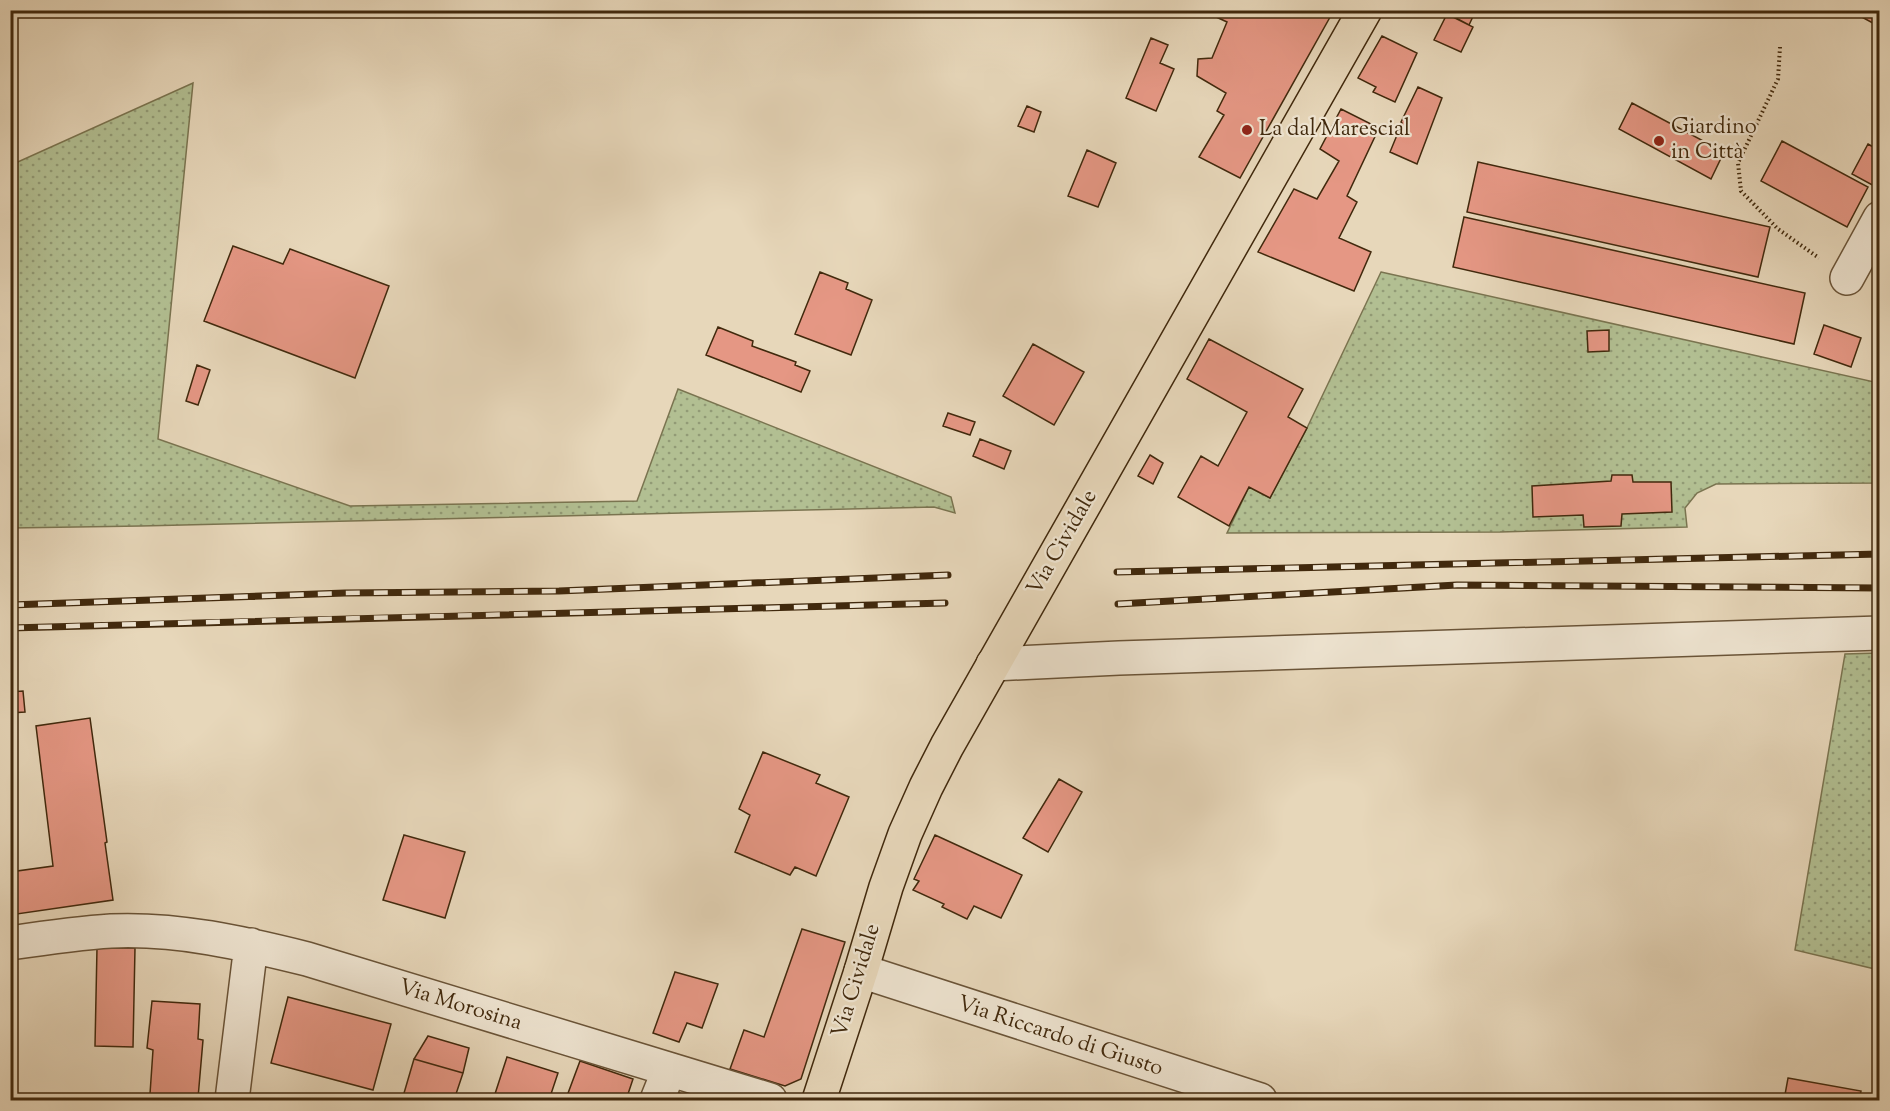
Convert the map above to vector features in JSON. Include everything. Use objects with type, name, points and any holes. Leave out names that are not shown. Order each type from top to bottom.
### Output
[{"type":"main road","name":"Via Cividale","points":[[819,1101],[886,887],[926,787],[993,664],[1365,10]]},
{"type":"street","points":[[1847,278],[1880,218]]},
{"type":"street","points":[[993,664],[1880,633]]},
{"type":"street","name":"Via Morosina","points":[[10,943],[112,931],[176,933],[251,945],[307,959],[770,1101]]},
{"type":"street","points":[[232,1101],[251,945]]},
{"type":"street","name":"Via Riccardo di Giusto","points":[[861,971],[1260,1101]]},
{"type":"street","points":[[657,1101],[669,1070]]},
{"type":"path","points":[[1780,47],[1778,79],[1738,163],[1741,191],[1778,229],[1847,278]]},
{"type":"green space","points":[[193,83],[158,439],[350,506],[637,501],[678,389],[951,497],[955,513],[934,507],[11,528],[11,165]]},
{"type":"green space","points":[[1381,272],[1879,383],[1880,433],[1876,483],[1716,484],[1697,493],[1685,508],[1687,527],[1500,532],[1227,533],[1249,487],[1270,498],[1307,428]]},
{"type":"green space","points":[[1880,653],[1879,970],[1795,950],[1845,654]]},
{"type":"building","points":[[1201,10],[1334,10],[1240,178],[1199,157],[1224,115],[1217,111],[1226,93],[1197,76],[1198,59],[1212,58],[1227,22]]},
{"type":"building","points":[[1441,10],[1476,10],[1469,25]]},
{"type":"building","points":[[1849,10],[1880,10],[1880,27]]},
{"type":"building","points":[[1447,14],[1473,27],[1461,52],[1434,40]]},
{"type":"building","points":[[1382,36],[1417,53],[1395,102],[1373,92],[1376,87],[1358,78]]},
{"type":"building","points":[[1151,38],[1168,45],[1160,63],[1174,69],[1156,111],[1126,98]]},
{"type":"building","points":[[1418,87],[1442,98],[1417,164],[1390,152]]},
{"type":"building","points":[[1632,103],[1724,152],[1711,179],[1619,129]]},
{"type":"building","points":[[1027,106],[1041,112],[1034,132],[1018,126]]},
{"type":"building","points":[[1341,109],[1379,128],[1347,196],[1357,202],[1339,238],[1371,252],[1354,291],[1258,252],[1294,189],[1317,199],[1339,161],[1320,149]]},
{"type":"building","points":[[1782,141],[1868,187],[1847,227],[1761,181]]},
{"type":"building","points":[[1868,144],[1880,151],[1880,179],[1876,187],[1852,174]]},
{"type":"building","points":[[1087,150],[1116,163],[1098,207],[1068,196]]},
{"type":"building","points":[[1478,162],[1770,227],[1758,277],[1467,212]]},
{"type":"building","points":[[1464,217],[1805,293],[1794,344],[1453,267]]},
{"type":"building","points":[[233,246],[283,264],[290,249],[389,286],[355,378],[204,321]]},
{"type":"building","points":[[820,272],[848,283],[846,289],[872,300],[851,355],[795,334]]},
{"type":"building","points":[[1824,325],[1861,338],[1851,367],[1814,354]]},
{"type":"building","points":[[718,327],[753,341],[752,346],[796,362],[795,365],[810,371],[801,392],[706,355]]},
{"type":"building","points":[[1609,330],[1609,351],[1588,352],[1587,331]]},
{"type":"building","points":[[1209,339],[1303,389],[1288,417],[1307,428],[1270,498],[1249,487],[1229,526],[1178,497],[1201,456],[1218,466],[1247,412],[1187,379]]},
{"type":"building","points":[[1033,344],[1084,372],[1054,425],[1003,396]]},
{"type":"building","points":[[197,365],[210,370],[198,405],[186,401]]},
{"type":"building","points":[[948,413],[975,422],[970,435],[943,426]]},
{"type":"building","points":[[980,439],[1011,451],[1004,469],[973,456]]},
{"type":"building","points":[[1150,455],[1163,463],[1153,484],[1138,476]]},
{"type":"building","points":[[1612,475],[1632,475],[1633,482],[1671,482],[1672,512],[1622,514],[1621,526],[1584,527],[1583,515],[1533,517],[1532,486],[1611,481]]},
{"type":"building","points":[[23,691],[25,712],[10,713],[10,692]]},
{"type":"building","points":[[90,718],[113,900],[10,915],[10,872],[53,866],[36,726]]},
{"type":"building","points":[[763,752],[820,775],[816,783],[849,797],[816,876],[795,867],[790,875],[735,852],[750,815],[739,809]]},
{"type":"building","points":[[1059,779],[1082,792],[1048,852],[1023,838]]},
{"type":"building","points":[[404,835],[465,852],[445,918],[383,900]]},
{"type":"building","points":[[935,835],[1022,875],[1001,918],[974,906],[967,919],[942,907],[944,904],[913,890],[919,881],[914,879]]},
{"type":"building","points":[[802,929],[845,942],[801,1079],[785,1086],[730,1069],[744,1030],[764,1037]]},
{"type":"building","points":[[97,948],[135,948],[133,1047],[95,1046]]},
{"type":"building","points":[[675,972],[718,984],[702,1028],[687,1023],[679,1042],[653,1033]]},
{"type":"building","points":[[288,997],[391,1024],[373,1090],[271,1063]]},
{"type":"building","points":[[152,1001],[200,1004],[198,1039],[203,1040],[198,1098],[150,1094],[153,1050],[147,1048]]},
{"type":"building","points":[[428,1036],[469,1048],[463,1073],[414,1059]]},
{"type":"building","points":[[507,1057],[558,1073],[549,1100],[493,1100]]},
{"type":"building","points":[[10,1058],[16,1087],[10,1089]]},
{"type":"building","points":[[414,1059],[463,1073],[454,1100],[402,1100]]},
{"type":"building","points":[[580,1061],[633,1079],[626,1100],[570,1100],[571,1098],[567,1096]]},
{"type":"building","points":[[1788,1078],[1861,1091],[1859,1100],[1784,1100]]},
{"type":"building","points":[[679,1093],[701,1100],[675,1100]]},
{"type":"railway","points":[[1117,572],[1880,554]]},
{"type":"railway","points":[[10,605],[345,593],[559,591],[948,575]]},
{"type":"railway","points":[[1118,604],[1457,585],[1880,588]]},
{"type":"railway","points":[[10,628],[945,603]]},
{"type":"place","name":"La dal Marescial","points":[[1247,130]]},
{"type":"place","name":"Giardino in Città","points":[[1659,141]]}]
